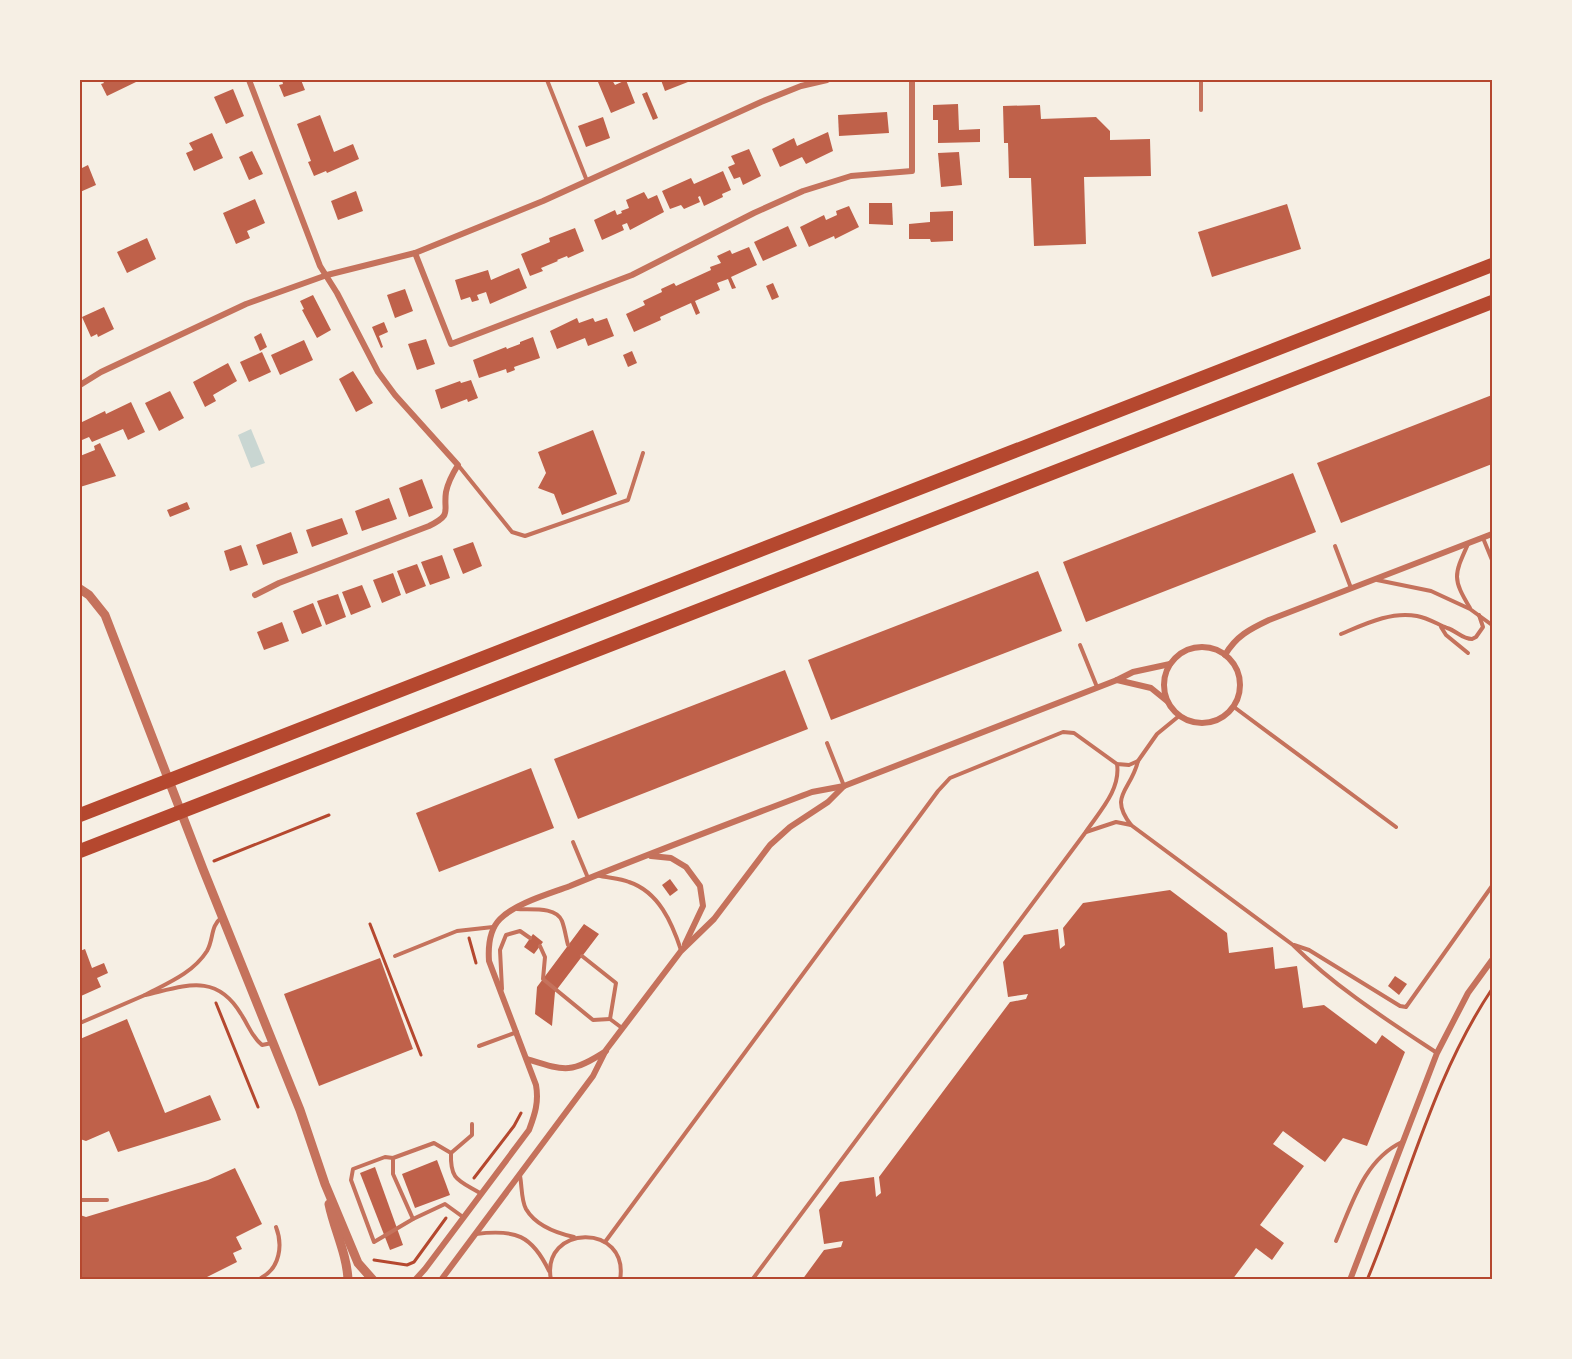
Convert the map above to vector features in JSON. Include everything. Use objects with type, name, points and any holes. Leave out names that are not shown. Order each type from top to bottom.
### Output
[{"type":"highway","points":[[80,815],[1492,265]]},
{"type":"highway","points":[[80,851],[1492,302]]},
{"type":"street","points":[[249,80],[320,266],[327,275],[378,372],[395,395],[458,465],[446,492],[447,509],[442,520],[279,583],[255,595]]},
{"type":"street","points":[[80,385],[121,362],[246,304],[327,275],[415,253],[587,182],[761,102],[801,86],[827,80]]},
{"type":"street","points":[[415,253],[451,344],[632,275],[754,213],[803,191],[851,176],[912,171],[912,80]]},
{"type":"street","points":[[1225,655],[1232,644],[1246,631],[1492,534]]},
{"type":"street","points":[[80,589],[89,595],[105,615],[222,917],[300,1110],[325,1184],[358,1263],[373,1280]]},
{"type":"street","points":[[1117,680],[1151,688],[1179,716],[1193,723],[1209,723],[1223,717],[1234,707],[1239,693],[1240,679],[1235,665],[1225,655],[1214,649],[1196,648],[1178,655],[1164,676],[1167,702]]},
{"type":"street","points":[[415,1280],[529,1130],[537,1109],[536,1085],[489,961],[488,947],[494,927],[506,914],[515,908],[588,878],[812,792],[844,786],[1133,672],[1170,664]]},
{"type":"street","points":[[441,1280],[593,1076],[606,1050],[681,951],[714,919],[770,845],[790,826],[828,802],[844,786]]},
{"type":"street","points":[[647,856],[671,858],[686,867],[700,886],[703,906],[681,951]]},
{"type":"street","points":[[1350,1280],[1437,1053],[1468,993],[1492,960]]},
{"type":"street","points":[[527,1059],[563,1070],[578,1067],[606,1050]]},
{"type":"street","points":[[325,1184],[333,1226],[347,1267],[348,1280]]},
{"type":"lane","points":[[547,80],[587,182]]},
{"type":"lane","points":[[1201,80],[1201,110]]},
{"type":"lane","points":[[458,465],[512,532],[525,536],[628,500],[643,453]]},
{"type":"lane","points":[[1483,537],[1492,560]]},
{"type":"lane","points":[[1468,543],[1455,579],[1457,588],[1470,609]]},
{"type":"lane","points":[[1335,546],[1351,588]]},
{"type":"lane","points":[[1373,579],[1431,591],[1470,609],[1492,625]]},
{"type":"lane","points":[[1341,634],[1384,618],[1415,616],[1428,619],[1462,637],[1472,639],[1483,627],[1479,615]]},
{"type":"lane","points":[[1440,626],[1446,635],[1468,652]]},
{"type":"lane","points":[[1080,645],[1097,687]]},
{"type":"lane","points":[[1234,707],[1396,827]]},
{"type":"lane","points":[[605,1242],[938,791],[950,778],[1063,732],[1074,733],[1117,764],[1129,765],[1138,760],[1157,734],[1179,716]]},
{"type":"lane","points":[[827,744],[844,786]]},
{"type":"lane","points":[[1138,760],[1135,775],[1120,802],[1121,812],[1131,825],[1293,945],[1313,966],[1437,1053]]},
{"type":"lane","points":[[752,1280],[1085,833],[1113,790],[1119,772],[1117,764]]},
{"type":"lane","points":[[1085,833],[1116,822],[1131,825]]},
{"type":"lane","points":[[573,842],[588,878]]},
{"type":"lane","points":[[596,875],[630,882],[643,890],[670,919],[681,951]]},
{"type":"lane","points":[[1293,945],[1309,950],[1400,1006],[1406,1007],[1492,886]]},
{"type":"lane","points":[[515,908],[550,911],[557,915],[562,922],[568,945]]},
{"type":"lane","points":[[80,1023],[145,995],[184,975],[208,949],[215,922],[222,917]]},
{"type":"lane","points":[[395,956],[458,931],[494,927]]},
{"type":"lane","points":[[502,998],[500,950],[502,942],[506,935],[512,932],[520,931],[530,938]]},
{"type":"lane","points":[[540,946],[545,957],[543,979],[593,1020],[610,1019],[622,1029]]},
{"type":"lane","points":[[582,956],[616,983],[610,1019]]},
{"type":"lane","points":[[145,995],[191,984],[210,986],[227,995],[242,1014],[253,1038],[262,1045],[272,1043]]},
{"type":"lane","points":[[478,1046],[517,1032]]},
{"type":"lane","points":[[472,1124],[472,1135],[451,1153],[450,1169],[455,1177],[480,1193]]},
{"type":"lane","points":[[1336,1241],[1368,1171],[1381,1155],[1403,1142]]},
{"type":"lane","points":[[451,1153],[434,1143],[353,1169],[351,1180],[374,1242],[445,1204],[463,1217]]},
{"type":"lane","points":[[393,1158],[393,1174],[412,1220]]},
{"type":"lane","points":[[520,1174],[525,1207],[535,1220],[556,1233],[575,1237],[591,1236],[605,1242],[615,1250],[620,1262],[620,1280]]},
{"type":"lane","points":[[80,1200],[107,1200]]},
{"type":"lane","points":[[261,1278],[273,1267],[280,1249],[280,1238],[276,1227]]},
{"type":"lane","points":[[475,1234],[508,1232],[523,1238],[540,1253],[550,1272]]},
{"type":"lane","points":[[551,1280],[553,1257],[561,1245],[575,1237]]},
{"type":"path","points":[[214,860],[329,815]]},
{"type":"path","points":[[370,924],[421,1055]]},
{"type":"path","points":[[1367,1280],[1447,1073],[1475,1015],[1492,989]]},
{"type":"shaded area","points":[[251,429],[265,463],[251,468],[238,435]]},
{"type":"building","points":[[102,80],[135,80],[136,82],[107,96],[101,84],[104,83]]},
{"type":"building","points":[[282,80],[301,80],[305,90],[284,97],[279,85],[283,84]]},
{"type":"building","points":[[612,80],[615,85],[626,80],[635,103],[611,113],[598,82]]},
{"type":"building","points":[[661,80],[693,80],[665,91]]},
{"type":"building","points":[[233,89],[244,116],[226,124],[214,97]]},
{"type":"building","points":[[647,92],[658,118],[653,120],[642,94]]},
{"type":"building","points":[[958,104],[959,130],[980,129],[980,142],[938,143],[938,120],[933,120],[933,105]]},
{"type":"building","points":[[1040,105],[1041,119],[1096,117],[1110,131],[1110,140],[1150,139],[1151,176],[1084,177],[1086,244],[1034,246],[1031,178],[1009,178],[1008,143],[1004,143],[1003,106]]},
{"type":"building","points":[[887,112],[889,133],[839,136],[838,115]]},
{"type":"building","points":[[320,115],[334,152],[353,144],[359,159],[314,176],[308,162],[311,161],[297,124]]},
{"type":"building","points":[[603,117],[610,138],[586,147],[578,126]]},
{"type":"building","points":[[828,132],[833,151],[806,164],[802,157],[780,167],[772,149],[794,138],[797,146]]},
{"type":"building","points":[[212,133],[223,158],[194,171],[186,153],[193,150],[189,143]]},
{"type":"building","points":[[749,149],[761,176],[743,185],[740,177],[734,179],[728,167],[735,164],[731,156]]},
{"type":"building","points":[[252,151],[263,174],[249,180],[239,157]]},
{"type":"building","points":[[959,152],[962,185],[941,187],[938,153]]},
{"type":"building","points":[[88,165],[96,185],[80,192],[80,169]]},
{"type":"building","points":[[723,171],[731,190],[722,194],[723,197],[704,206],[700,196],[698,197],[700,202],[684,209],[681,205],[670,209],[662,191],[691,178],[694,184]]},
{"type":"building","points":[[356,191],[363,211],[338,220],[331,201]]},
{"type":"building","points":[[644,192],[648,199],[657,195],[664,212],[630,230],[627,223],[622,225],[624,230],[602,240],[594,220],[615,210],[617,215],[622,213],[621,211],[629,208],[626,200]]},
{"type":"building","points":[[255,199],[265,223],[247,231],[250,238],[236,244],[223,213]]},
{"type":"building","points":[[869,203],[892,203],[893,225],[869,224]]},
{"type":"building","points":[[1287,204],[1301,249],[1212,277],[1198,232]]},
{"type":"building","points":[[849,206],[859,227],[835,239],[834,236],[809,247],[800,227],[824,215],[826,220],[837,215],[836,211]]},
{"type":"building","points":[[953,211],[953,241],[931,242],[930,239],[909,239],[909,224],[930,222],[930,212]]},
{"type":"building","points":[[788,226],[797,246],[763,261],[754,242]]},
{"type":"building","points":[[575,228],[584,251],[557,260],[541,268],[543,271],[530,276],[521,254],[550,242],[549,238]]},
{"type":"building","points":[[147,238],[156,259],[127,273],[117,252]]},
{"type":"building","points":[[749,247],[757,265],[731,277],[736,288],[732,289],[728,279],[717,283],[720,290],[695,301],[700,313],[696,315],[691,303],[634,332],[626,314],[645,305],[643,301],[674,283],[676,286],[711,270],[710,267],[721,263],[717,256],[730,250],[732,254]]},
{"type":"building","points":[[519,268],[527,288],[490,304],[486,292],[477,295],[479,300],[472,302],[470,297],[461,300],[455,280],[488,270],[491,280]]},
{"type":"building","points":[[773,283],[779,297],[772,300],[766,286]]},
{"type":"building","points":[[405,289],[413,311],[395,318],[387,295]]},
{"type":"building","points":[[313,295],[331,330],[317,338],[302,310],[304,309],[300,301]]},
{"type":"building","points":[[104,307],[114,329],[98,337],[97,334],[91,337],[82,317]]},
{"type":"building","points":[[577,318],[579,323],[593,318],[595,322],[607,318],[614,336],[588,346],[585,338],[557,349],[550,331]]},
{"type":"building","points":[[384,322],[388,332],[379,336],[383,347],[381,348],[372,327]]},
{"type":"building","points":[[261,333],[267,347],[260,351],[254,337]]},
{"type":"building","points":[[533,337],[540,358],[514,367],[515,370],[507,373],[506,369],[479,378],[473,360],[506,347],[507,349]]},
{"type":"building","points":[[426,339],[435,364],[417,370],[408,344]]},
{"type":"building","points":[[304,340],[313,360],[280,375],[271,355]]},
{"type":"building","points":[[632,351],[637,363],[628,367],[623,355]]},
{"type":"building","points":[[262,352],[271,372],[249,382],[240,362]]},
{"type":"building","points":[[228,363],[237,381],[213,395],[216,401],[205,407],[193,382]]},
{"type":"building","points":[[353,371],[373,403],[356,412],[339,379]]},
{"type":"building","points":[[471,380],[478,398],[468,402],[467,399],[441,409],[435,390],[460,381],[461,383]]},
{"type":"building","points":[[170,391],[184,418],[159,431],[145,403]]},
{"type":"building","points":[[1492,395],[1492,464],[1341,523],[1317,463]]},
{"type":"building","points":[[131,402],[145,432],[128,440],[123,429],[92,442],[89,437],[82,440],[80,423]]},
{"type":"building","points":[[593,430],[617,494],[562,515],[554,494],[538,488],[546,473],[538,452]]},
{"type":"building","points":[[100,443],[116,476],[80,487],[80,456],[95,450],[94,446]]},
{"type":"building","points":[[1293,473],[1316,532],[1086,622],[1063,562]]},
{"type":"building","points":[[422,479],[433,508],[409,517],[399,488]]},
{"type":"building","points":[[389,498],[397,519],[362,531],[355,511]]},
{"type":"building","points":[[187,502],[190,509],[170,517],[167,510]]},
{"type":"building","points":[[342,518],[348,534],[312,547],[306,530]]},
{"type":"building","points":[[291,532],[298,553],[263,565],[256,545]]},
{"type":"building","points":[[473,542],[482,566],[463,574],[453,549]]},
{"type":"building","points":[[241,545],[248,565],[230,571],[224,551]]},
{"type":"building","points":[[442,555],[450,578],[430,585],[421,562]]},
{"type":"building","points":[[417,564],[426,586],[406,594],[397,571]]},
{"type":"building","points":[[1038,571],[1062,631],[831,720],[808,660]]},
{"type":"building","points":[[393,573],[401,595],[382,603],[373,580]]},
{"type":"building","points":[[362,585],[371,607],[351,615],[342,592]]},
{"type":"building","points":[[338,594],[346,617],[326,625],[317,601]]},
{"type":"building","points":[[313,603],[322,626],[302,634],[293,611]]},
{"type":"building","points":[[282,622],[289,641],[264,650],[257,632]]},
{"type":"building","points":[[785,670],[808,729],[578,819],[554,759]]},
{"type":"building","points":[[531,768],[554,828],[439,872],[416,813]]},
{"type":"building","points":[[670,879],[678,890],[670,896],[662,885]]},
{"type":"building","points":[[1170,890],[1227,933],[1229,953],[1273,947],[1275,969],[1297,966],[1303,1008],[1324,1005],[1376,1044],[1382,1035],[1405,1052],[1367,1146],[1343,1138],[1325,1162],[1283,1131],[1273,1144],[1304,1166],[1260,1225],[1284,1243],[1272,1260],[1256,1248],[1232,1280],[802,1280],[824,1250],[841,1247],[843,1241],[824,1244],[819,1210],[840,1182],[874,1177],[876,1197],[881,1193],[879,1177],[1010,1002],[1026,999],[1028,994],[1008,997],[1003,962],[1024,935],[1058,929],[1060,949],[1065,945],[1063,928],[1083,903]]},
{"type":"building","points":[[584,924],[599,934],[555,992],[552,1026],[535,1014],[537,987]]},
{"type":"building","points":[[533,934],[543,942],[534,954],[524,947]]},
{"type":"building","points":[[85,949],[92,968],[104,963],[108,973],[97,978],[101,987],[81,996],[80,951]]},
{"type":"building","points":[[380,958],[413,1049],[319,1086],[284,994]]},
{"type":"building","points":[[1395,976],[1407,984],[1399,995],[1388,986]]},
{"type":"building","points":[[127,1019],[165,1113],[210,1095],[221,1120],[118,1152],[109,1131],[86,1141],[80,1139],[80,1039]]},
{"type":"building","points":[[437,1160],[450,1195],[415,1208],[402,1174]]},
{"type":"building","points":[[375,1167],[403,1245],[390,1250],[360,1173]]},
{"type":"building","points":[[235,1168],[262,1224],[236,1237],[242,1249],[233,1253],[237,1262],[201,1280],[80,1280],[80,1215],[86,1217],[208,1180]]}]
